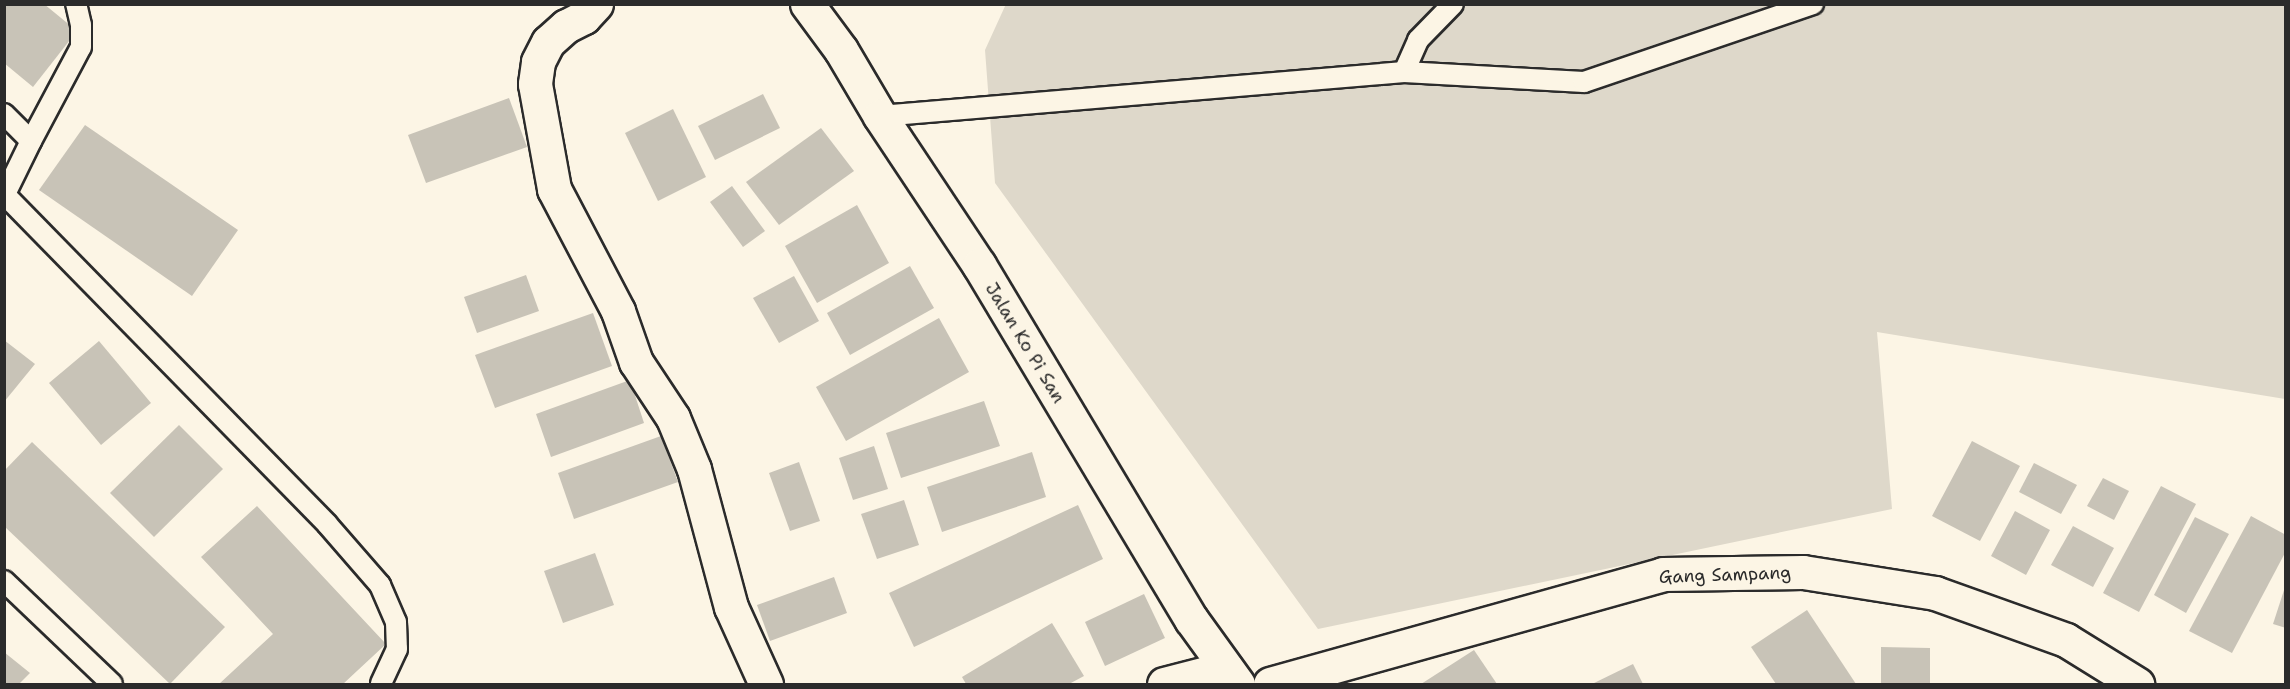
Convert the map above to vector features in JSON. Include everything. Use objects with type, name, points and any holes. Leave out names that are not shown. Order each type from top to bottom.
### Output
[{"type":"street","points":[[596,4],[584,17],[566,26],[548,42],[538,62],[535,84],[554,189],[618,311],[636,362],[673,418],[694,469],[730,607],[766,684]]},
{"type":"street","name":"Jalan Ko Pi San","points":[[807,4],[841,50],[880,116],[979,265],[1191,619],[1232,676]]},
{"type":"street","name":"Gang Sampang","points":[[1270,684],[1663,574],[1803,572],[1935,593],[2066,640],[2137,684]]},
{"type":"street","points":[[1164,684],[1232,676]]},
{"type":"lane","points":[[76,4],[81,25],[81,46],[5,196],[327,524],[380,585],[396,622],[396,650],[381,684]]},
{"type":"lane","points":[[1404,72],[1418,40],[1453,4]]},
{"type":"lane","points":[[880,116],[1404,72],[1584,82],[1813,4]]},
{"type":"lane","points":[[4,114],[31,141]]},
{"type":"lane","points":[[4,581],[112,684]]},
{"type":"shaded area","points":[[1006,4],[2285,5],[2285,399],[1877,332],[1892,509],[1318,629],[995,183],[985,50]]},
{"type":"building","points":[[4,4],[44,4],[77,31],[33,87],[4,63]]},
{"type":"building","points":[[763,94],[780,128],[715,160],[698,126]]},
{"type":"building","points":[[509,98],[527,147],[426,183],[408,135]]},
{"type":"building","points":[[673,109],[706,177],[658,201],[625,133]]},
{"type":"building","points":[[85,125],[238,230],[192,296],[39,190]]},
{"type":"building","points":[[821,128],[854,171],[779,225],[746,182]]},
{"type":"building","points":[[732,186],[765,231],[743,247],[710,202]]},
{"type":"building","points":[[857,205],[889,263],[817,303],[785,246]]},
{"type":"building","points":[[910,266],[934,308],[850,355],[827,313]]},
{"type":"building","points":[[526,275],[539,311],[477,333],[464,297]]},
{"type":"building","points":[[794,276],[819,321],[779,343],[753,298]]},
{"type":"building","points":[[593,313],[612,366],[495,408],[475,355]]},
{"type":"building","points":[[939,318],[969,372],[846,441],[816,387]]},
{"type":"building","points":[[4,340],[35,364],[4,402]]},
{"type":"building","points":[[99,341],[151,403],[101,445],[49,383]]},
{"type":"building","points":[[630,380],[644,423],[551,457],[536,414]]},
{"type":"building","points":[[984,401],[1000,446],[901,478],[886,433]]},
{"type":"building","points":[[179,425],[223,469],[154,537],[110,493]]},
{"type":"building","points":[[661,436],[678,482],[574,519],[558,473]]},
{"type":"building","points":[[1972,441],[2020,466],[1980,541],[1932,516]]},
{"type":"building","points":[[32,442],[225,627],[170,684],[4,526],[4,471]]},
{"type":"building","points":[[874,446],[888,489],[853,500],[839,458]]},
{"type":"building","points":[[1032,452],[1046,497],[942,532],[927,487]]},
{"type":"building","points":[[799,462],[820,521],[790,531],[769,473]]},
{"type":"building","points":[[2034,463],[2077,485],[2061,514],[2019,492]]},
{"type":"building","points":[[2103,478],[2129,491],[2114,520],[2087,506]]},
{"type":"building","points":[[2161,486],[2196,504],[2139,612],[2103,593]]},
{"type":"building","points":[[904,500],[919,545],[877,559],[861,514]]},
{"type":"building","points":[[1078,505],[1103,559],[914,647],[889,593]]},
{"type":"building","points":[[257,506],[386,644],[343,684],[219,684],[273,634],[201,557]]},
{"type":"building","points":[[2015,511],[2050,530],[2026,575],[1991,556]]},
{"type":"building","points":[[2251,516],[2286,535],[2286,551],[2232,653],[2189,631]]},
{"type":"building","points":[[2195,517],[2229,534],[2186,613],[2154,595]]},
{"type":"building","points":[[2073,526],[2114,548],[2093,587],[2051,565]]},
{"type":"building","points":[[595,553],[614,605],[563,623],[544,571]]},
{"type":"building","points":[[834,577],[847,613],[770,641],[757,605]]},
{"type":"building","points":[[2286,587],[2286,628],[2273,624]]},
{"type":"building","points":[[1144,594],[1165,638],[1105,666],[1085,622]]},
{"type":"building","points":[[1807,610],[1856,684],[1776,684],[1751,647]]},
{"type":"building","points":[[1052,623],[1084,676],[1069,684],[966,684],[962,677]]},
{"type":"building","points":[[1881,647],[1930,648],[1930,684],[1881,684]]},
{"type":"building","points":[[1474,650],[1497,684],[1421,684]]},
{"type":"building","points":[[4,652],[30,673],[19,684],[4,684]]},
{"type":"building","points":[[1633,664],[1643,684],[1592,684]]}]
